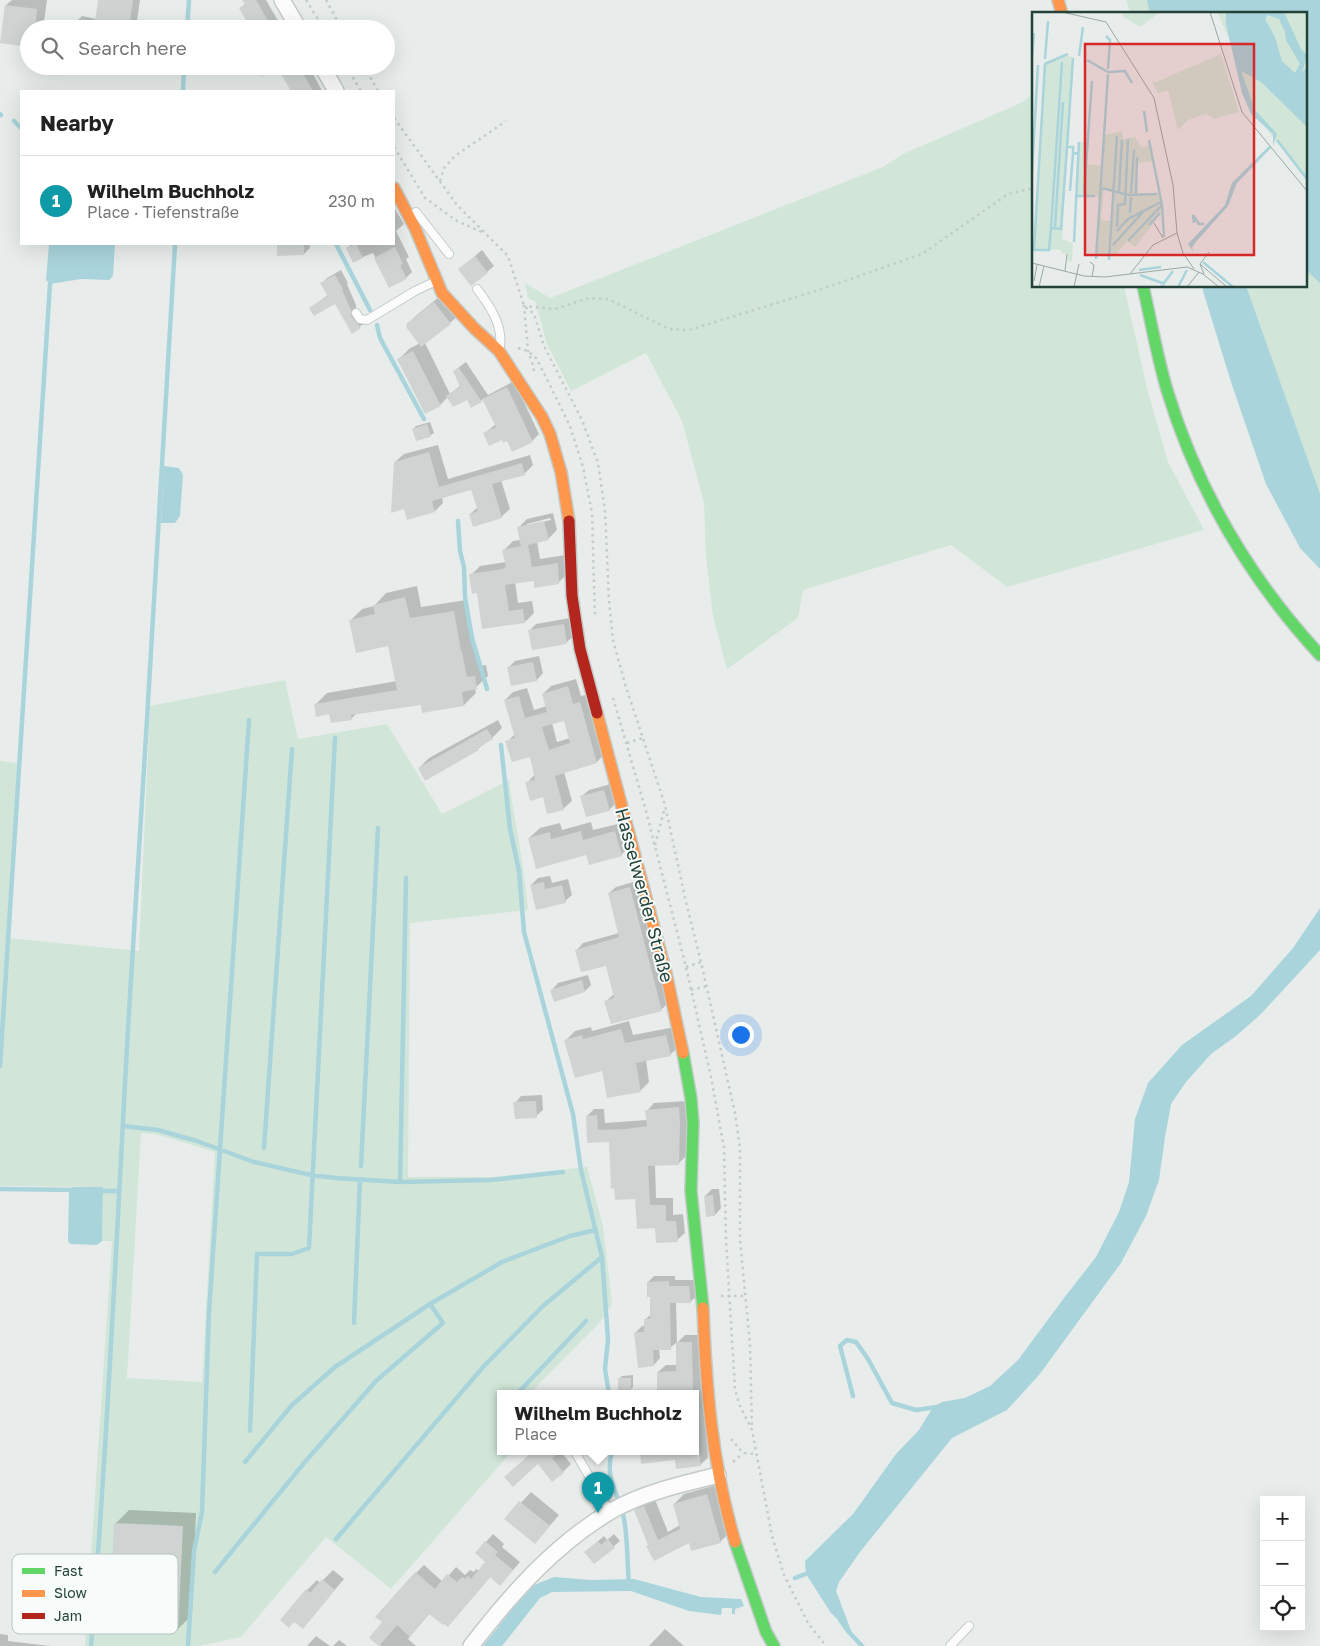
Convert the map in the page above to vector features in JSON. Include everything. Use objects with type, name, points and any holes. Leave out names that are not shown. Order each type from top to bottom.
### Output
[{"type":"street","points":[[282,0],[294,20]]},
{"type":"street","points":[[327,75],[335,90]]},
{"type":"street","name":"Hasselwerder Straße","points":[[395,190],[415,228],[442,292],[474,328],[499,351],[542,417],[550,434],[561,472],[569,517],[572,596],[580,649],[663,964],[681,1040],[691,1098],[693,1124],[691,1191],[703,1297],[705,1363],[710,1424],[718,1475],[742,1566],[766,1632],[774,1646]]},
{"type":"street","points":[[1143,288],[1165,381],[1178,421],[1206,490],[1226,530],[1252,572],[1272,600],[1320,655]]},
{"type":"street","points":[[471,1646],[534,1571],[574,1536],[628,1502],[718,1475]]},
{"type":"lane","points":[[401,199],[419,214],[450,254]]},
{"type":"lane","points":[[356,313],[360,319],[367,320],[415,291],[436,281]]},
{"type":"lane","points":[[477,289],[492,309],[502,336],[499,351]]},
{"type":"lane","points":[[577,1455],[612,1511]]},
{"type":"lane","points":[[950,1646],[969,1626]]},
{"type":"path","points":[[306,0],[318,20]]},
{"type":"path","points":[[326,0],[337,20]]},
{"type":"path","points":[[351,75],[360,90]]},
{"type":"path","points":[[369,75],[377,90]]},
{"type":"path","points":[[395,119],[457,205],[508,256],[524,306],[528,351]]},
{"type":"path","points":[[440,181],[444,168],[456,156],[506,122]]},
{"type":"path","points":[[395,149],[425,198],[457,221],[486,233]]},
{"type":"path","points":[[524,306],[555,309],[589,298],[608,298],[669,329],[689,330],[819,290],[922,254],[1008,194],[1032,188]]},
{"type":"path","points":[[524,306],[534,314],[544,346],[582,420],[598,463],[605,511],[608,601],[613,640],[642,738],[665,805],[735,1113],[740,1148],[740,1240],[747,1296],[752,1430]]},
{"type":"path","points":[[626,743],[642,738]]},
{"type":"path","points":[[655,847],[665,805]]},
{"type":"path","points":[[686,967],[701,962]]},
{"type":"path","points":[[691,990],[706,986]]},
{"type":"path","points":[[730,1295],[747,1296]]},
{"type":"green space","points":[[1126,0],[1320,0],[1320,522],[1230,288],[1308,288],[1308,12],[1130,12]]},
{"type":"green space","points":[[1032,94],[1032,288],[1124,288],[1147,388],[1168,462],[1204,530],[1007,587],[951,545],[803,590],[798,618],[727,669],[713,616],[706,558],[704,503],[682,421],[646,353],[571,391],[547,344],[535,301],[528,298],[525,283],[550,298],[883,167],[903,154],[1023,102]]},
{"type":"green space","points":[[285,680],[298,739],[387,724],[442,814],[509,780],[528,910],[410,923],[408,1177],[493,1177],[587,1167],[603,1226],[612,1304],[601,1321],[533,1390],[497,1390],[497,1455],[508,1455],[391,1589],[326,1537],[241,1637],[200,1646],[85,1646],[86,1634],[178,1634],[178,1554],[91,1554],[112,1241],[102,1241],[103,1187],[0,1186],[0,761],[17,763],[8,938],[139,951],[150,706]],"holes":[[[141,1133],[159,1135],[215,1152],[202,1382],[127,1378]]]},
{"type":"water","points":[[1147,0],[1320,0],[1320,283],[1308,272],[1308,12],[1150,12]]},
{"type":"water","points":[[49,245],[115,245],[113,276],[109,280],[81,279],[50,284],[46,280]]},
{"type":"water","points":[[1203,288],[1247,288],[1320,494],[1320,569],[1300,548],[1266,484],[1231,382]]},
{"type":"water","points":[[164,466],[179,468],[183,475],[180,516],[175,523],[161,523]]},
{"type":"water","points":[[1320,908],[1320,950],[1261,1014],[1236,1036],[1211,1054],[1186,1082],[1171,1104],[1159,1180],[1146,1216],[1121,1263],[1039,1375],[1007,1410],[952,1438],[860,1552],[839,1582],[836,1591],[852,1633],[831,1613],[806,1574],[805,1561],[853,1514],[896,1454],[919,1430],[933,1407],[942,1402],[965,1398],[990,1386],[1018,1360],[1096,1257],[1119,1212],[1129,1182],[1135,1119],[1148,1083],[1182,1045],[1251,996],[1293,948]]},
{"type":"water","points":[[72,1187],[103,1187],[102,1241],[97,1245],[70,1244],[68,1241],[69,1190]]},
{"type":"water","points":[[554,1577],[590,1580],[634,1579],[701,1597],[741,1599],[744,1606],[735,1609],[735,1614],[732,1614],[732,1608],[722,1608],[721,1615],[689,1611],[631,1591],[552,1592],[540,1598],[502,1646],[483,1646],[534,1585]]},
{"type":"building","points":[[98,0],[133,0],[130,20],[95,20]]},
{"type":"building","points":[[242,0],[256,0],[268,20],[246,20],[239,8],[245,5]]},
{"type":"building","points":[[5,5],[37,9],[36,20],[20,20],[20,46],[0,43]]},
{"type":"building","points":[[281,75],[304,75],[312,90],[290,90]]},
{"type":"building","points":[[277,245],[304,245],[304,255],[277,256]]},
{"type":"building","points":[[356,245],[363,258],[353,263],[346,248]]},
{"type":"building","points":[[395,247],[403,264],[400,265],[407,279],[389,288],[374,258]]},
{"type":"building","points":[[475,256],[488,273],[471,286],[458,269]]},
{"type":"building","points":[[335,275],[343,289],[351,310],[351,316],[361,328],[352,334],[335,304],[314,316],[309,308],[328,296],[320,283]]},
{"type":"building","points":[[434,302],[451,324],[421,347],[406,327],[406,324]]},
{"type":"building","points":[[413,351],[441,406],[425,414],[397,359]]},
{"type":"building","points":[[459,368],[482,402],[471,408],[467,400],[453,407],[446,396],[460,387],[453,371]]},
{"type":"building","points":[[507,387],[533,442],[512,452],[507,441],[503,443],[502,440],[489,446],[483,433],[496,427],[482,399]]},
{"type":"building","points":[[427,424],[431,437],[416,441],[412,429]]},
{"type":"building","points":[[429,452],[439,487],[522,463],[525,475],[492,484],[502,518],[473,527],[469,514],[478,511],[471,490],[432,501],[435,512],[407,520],[404,509],[391,513],[394,462]]},
{"type":"building","points":[[544,521],[549,540],[528,545],[532,567],[558,563],[559,584],[534,588],[534,581],[505,585],[509,611],[523,609],[525,623],[482,629],[477,593],[472,594],[469,574],[506,567],[502,550],[521,546],[517,527]]},
{"type":"building","points":[[405,597],[410,618],[454,611],[467,677],[475,676],[477,689],[462,692],[464,706],[422,713],[421,705],[351,715],[352,720],[331,723],[329,714],[316,717],[314,704],[397,690],[388,646],[356,653],[349,620],[375,614],[373,605]]},
{"type":"building","points":[[564,624],[567,644],[532,650],[528,630]]},
{"type":"building","points":[[533,662],[537,681],[511,686],[507,667]]},
{"type":"building","points":[[568,686],[573,704],[580,702],[597,763],[555,776],[564,810],[547,814],[543,797],[530,801],[525,782],[535,780],[530,757],[512,762],[505,741],[515,738],[504,700],[519,696],[525,718],[547,712],[542,694]],"holes":[[[564,721],[570,743],[549,750],[542,727]]]},
{"type":"building","points":[[487,729],[493,739],[478,748],[479,750],[425,781],[418,768]]},
{"type":"building","points":[[604,790],[610,811],[586,817],[580,796]]},
{"type":"building","points":[[581,831],[583,840],[615,831],[622,856],[589,865],[586,855],[536,869],[528,838],[550,832],[551,839]]},
{"type":"building","points":[[544,882],[545,889],[562,885],[566,903],[536,910],[530,885]]},
{"type":"building","points":[[630,887],[662,1011],[611,1024],[604,1001],[614,998],[606,966],[581,972],[575,950],[619,937],[608,893]]},
{"type":"building","points":[[582,980],[585,992],[554,1002],[550,990]]},
{"type":"building","points":[[621,1029],[625,1043],[666,1035],[671,1056],[636,1063],[641,1092],[607,1098],[602,1071],[575,1078],[564,1040],[582,1035],[583,1039]]},
{"type":"building","points":[[536,1101],[537,1118],[515,1119],[513,1102]]},
{"type":"building","points":[[679,1107],[679,1165],[648,1166],[650,1205],[666,1205],[666,1221],[676,1221],[678,1242],[656,1243],[655,1228],[637,1229],[635,1199],[615,1200],[614,1188],[611,1189],[609,1142],[587,1143],[586,1116],[597,1115],[598,1130],[627,1129],[647,1126],[645,1110]]},
{"type":"building","points":[[713,1195],[715,1216],[706,1217],[704,1196]]},
{"type":"building","points":[[669,1281],[669,1286],[689,1286],[691,1303],[670,1303],[671,1350],[653,1350],[654,1366],[638,1368],[634,1332],[644,1332],[644,1319],[650,1319],[650,1297],[647,1297],[647,1282]]},
{"type":"building","points":[[676,1342],[692,1342],[693,1390],[657,1390],[657,1372],[676,1371]]},
{"type":"building","points":[[618,1378],[631,1378],[631,1390],[618,1390]]},
{"type":"building","points":[[699,1452],[701,1466],[676,1469],[675,1460],[641,1464],[640,1455],[699,1455]]},
{"type":"building","points":[[529,1455],[556,1455],[552,1458],[564,1473],[552,1482],[538,1464],[513,1487],[504,1477]]},
{"type":"building","points":[[707,1494],[721,1543],[691,1551],[689,1543],[654,1561],[646,1546],[648,1545],[634,1510],[644,1506],[658,1540],[680,1529],[673,1504]]},
{"type":"building","points":[[519,1501],[550,1526],[535,1544],[504,1519]]},
{"type":"building","points":[[114,1523],[183,1526],[178,1631],[178,1554],[113,1554]]},
{"type":"building","points":[[608,1539],[615,1548],[594,1564],[584,1552],[598,1541],[601,1545]]},
{"type":"building","points":[[485,1541],[498,1552],[495,1555],[513,1570],[500,1586],[490,1577],[448,1627],[429,1614],[410,1637],[397,1625],[379,1646],[369,1638],[382,1622],[375,1617],[415,1572],[435,1589],[447,1574],[457,1582],[462,1577],[465,1579],[468,1576],[471,1579],[485,1562],[475,1553]]},
{"type":"building","points":[[322,1579],[335,1590],[303,1629],[294,1622],[289,1628],[280,1620],[306,1589],[310,1593]]},
{"type":"waterway","points":[[188,20],[189,0]]},
{"type":"waterway","points":[[183,90],[184,75]]},
{"type":"waterway","points":[[14,121],[20,127]]},
{"type":"waterway","points":[[98,1554],[175,245]]},
{"type":"waterway","points":[[337,245],[370,310]]},
{"type":"waterway","points":[[0,1066],[50,284]]},
{"type":"waterway","points":[[377,325],[380,338],[424,419]]},
{"type":"waterway","points":[[458,521],[460,551],[464,567],[465,597],[472,638],[487,689]]},
{"type":"waterway","points":[[188,1646],[194,1551],[202,1512],[209,1312],[249,720]]},
{"type":"waterway","points":[[250,1431],[257,1254],[292,1254],[309,1248],[335,738]]},
{"type":"waterway","points":[[501,745],[510,829],[519,871],[524,932],[573,1114],[581,1170],[602,1257],[608,1339],[605,1369],[608,1390]]},
{"type":"waterway","points":[[264,1148],[292,749]]},
{"type":"waterway","points":[[361,1166],[378,828]]},
{"type":"waterway","points":[[400,1182],[406,878]]},
{"type":"waterway","points":[[123,1126],[158,1130],[197,1141],[254,1162],[311,1175],[336,1178],[400,1182],[491,1180],[563,1172]]},
{"type":"waterway","points":[[354,1323],[360,1180]]},
{"type":"waterway","points":[[0,1189],[75,1190]]},
{"type":"waterway","points":[[98,1191],[119,1191]]},
{"type":"waterway","points":[[245,1462],[292,1405],[335,1367],[430,1304],[502,1262],[570,1236],[596,1230]]},
{"type":"waterway","points":[[336,1539],[484,1366],[543,1306],[602,1257]]},
{"type":"waterway","points":[[215,1572],[304,1463],[376,1381],[443,1323],[430,1304]]},
{"type":"waterway","points":[[521,1390],[586,1321]]},
{"type":"waterway","points":[[853,1396],[840,1346],[847,1340],[856,1342],[868,1359],[892,1403],[916,1410],[937,1407]]},
{"type":"waterway","points":[[611,1455],[611,1478],[624,1519],[629,1584]]},
{"type":"waterway","points":[[795,1578],[811,1572]]},
{"type":"waterway","points":[[840,1620],[862,1646]]},
{"type":"waterway","points":[[91,1646],[92,1634]]},
{"type":"traffic: fast","points":[[1143,288],[1167,390],[1179,427],[1210,497],[1228,531],[1249,564],[1295,626],[1320,655]]},
{"type":"traffic: fast","points":[[683,1053],[691,1098],[693,1124],[691,1191],[703,1308]]},
{"type":"traffic: fast","points":[[735,1542],[766,1632],[774,1646]]},
{"type":"traffic: slow","points":[[1058,0],[1061,12]]},
{"type":"traffic: slow","points":[[395,190],[415,228],[442,293],[474,328],[499,351],[542,417],[550,434],[561,472],[569,521]]},
{"type":"traffic: slow","points":[[597,713],[666,973],[683,1053]]},
{"type":"traffic: slow","points":[[703,1308],[708,1397],[721,1484],[735,1542]]},
{"type":"traffic: jam","points":[[569,521],[572,596],[580,649],[597,713]]},
{"type":"place","name":"Wilhelm Buchholz","points":[[598,1513]]}]
